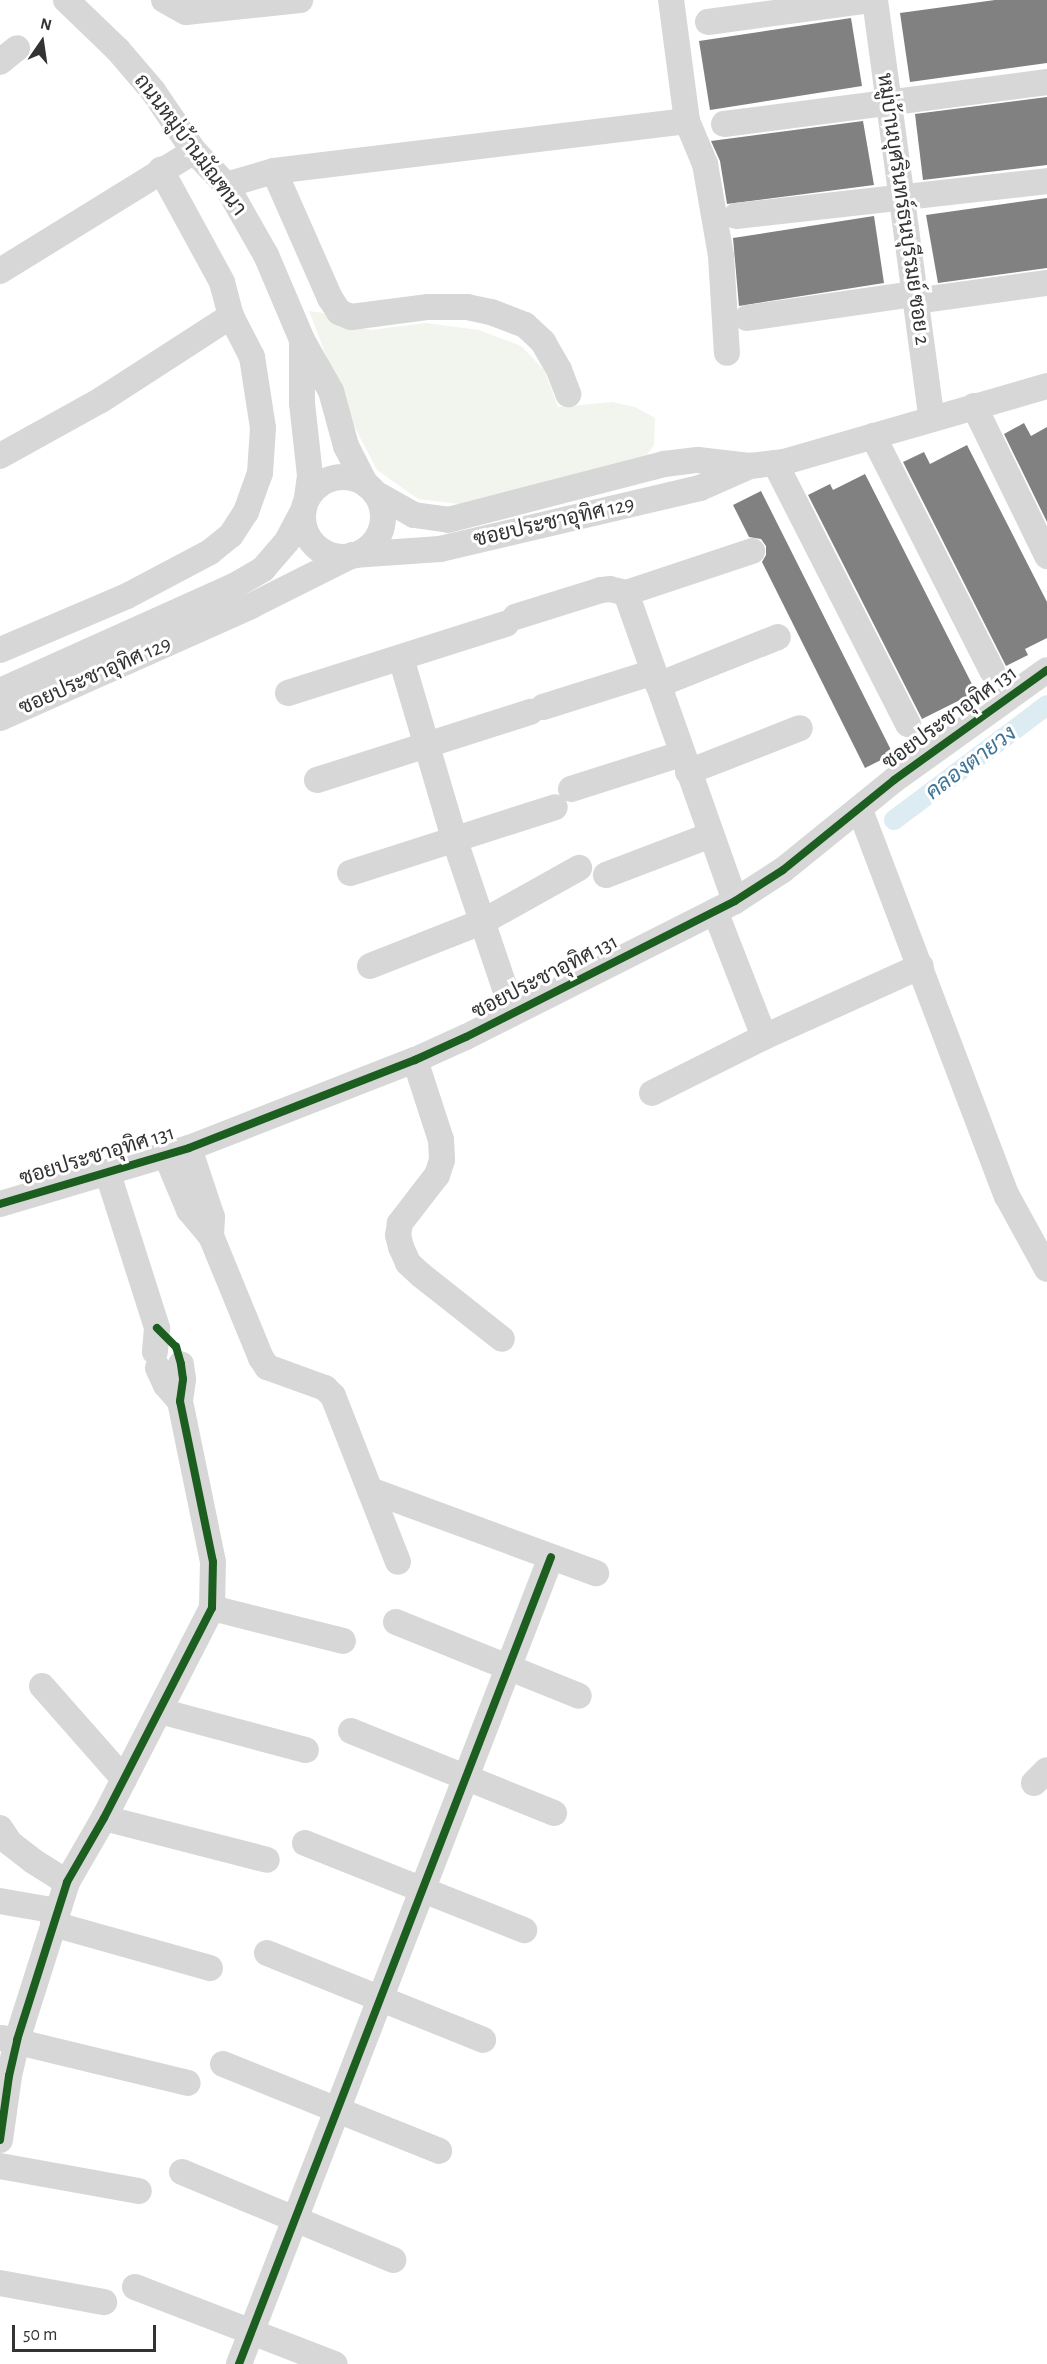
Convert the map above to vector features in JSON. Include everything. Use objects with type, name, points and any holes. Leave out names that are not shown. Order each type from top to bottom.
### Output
[{"type":"street","name":"ถนนหมู่บ้านมัณฑนา","points":[[66,0],[118,50],[153,91],[194,151],[226,185],[266,255],[302,340],[331,391],[346,446],[370,488]]},
{"type":"street","points":[[164,0],[186,12],[300,0]]},
{"type":"street","points":[[671,0],[687,122],[705,164],[719,244],[727,353]]},
{"type":"street","points":[[708,22],[873,0]]},
{"type":"street","name":"หมู่บ้านบุศรินทร์ธนบุรีรมย์ ซอย 2","points":[[873,0],[932,419]]},
{"type":"street","points":[[724,124],[1047,82]]},
{"type":"street","points":[[226,185],[274,171],[687,122]]},
{"type":"street","points":[[0,271],[194,151]]},
{"type":"street","points":[[0,650],[127,596],[210,552],[231,535],[246,512],[260,473],[263,428],[252,357],[231,316],[222,282],[161,170]]},
{"type":"street","points":[[274,171],[330,298],[339,312],[351,317],[428,307],[467,307],[491,312],[525,326],[543,342],[559,370],[568,394]]},
{"type":"street","points":[[736,216],[1047,181]]},
{"type":"street","points":[[747,318],[1047,283]]},
{"type":"street","points":[[0,456],[101,400],[231,316]]},
{"type":"street","name":"ถนนหมู่บ้านมัณฑนา","points":[[302,340],[302,403],[310,476],[305,504]]},
{"type":"street","name":"ซอยประชาอุทิศ 129","points":[[305,504],[308,536],[316,546],[327,553],[339,556],[440,549],[700,488],[763,464],[873,436],[1047,386]]},
{"type":"street","points":[[974,406],[1047,556]]},
{"type":"street","points":[[873,436],[992,671]]},
{"type":"street","name":"ซอยประชาอุทิศ 129","points":[[0,691],[131,634],[263,569],[287,541],[315,487],[327,480],[340,477],[353,478],[414,515],[448,520],[664,464],[698,460],[763,464]]},
{"type":"street","points":[[763,464],[908,724]]},
{"type":"street","name":"ซอยประชาอุทิศ 129","points":[[0,718],[260,602],[369,546],[381,530],[383,517],[370,488]]},
{"type":"street","points":[[288,693],[401,658],[601,590],[610,589],[626,593],[752,551]]},
{"type":"street","points":[[626,593],[711,835],[725,906],[764,1037]]},
{"type":"street","points":[[317,780],[536,709],[656,678],[778,637]]},
{"type":"street","points":[[401,658],[455,841],[513,1012]]},
{"type":"street","name":"ซอยประชาอุทิศ 131","points":[[0,1204],[108,1174],[178,1151],[415,1060],[466,1037],[725,906],[783,870],[860,810],[894,780],[1047,670]]},
{"type":"street","points":[[350,873],[455,841],[563,798],[801,728]]},
{"type":"street","points":[[860,810],[1007,1196],[1047,1269]]},
{"type":"street","points":[[606,875],[711,835]]},
{"type":"street","points":[[370,966],[484,921],[579,868]]},
{"type":"street","points":[[652,1094],[764,1037],[921,966]]},
{"type":"street","points":[[415,1060],[441,1140],[442,1160],[437,1175],[399,1223],[398,1235],[401,1247],[408,1263],[421,1275],[502,1338]]},
{"type":"street","points":[[178,1151],[212,1216],[211,1236],[261,1358],[267,1367],[325,1388],[333,1396],[398,1562]]},
{"type":"street","points":[[0,2140],[9,2076],[9,2039],[67,1882],[104,1818],[212,1608],[213,1562],[180,1401],[166,1385],[165,1352],[108,1174]]},
{"type":"street","points":[[370,1490],[596,1573]]},
{"type":"street","points":[[239,2364],[551,1557]]},
{"type":"street","points":[[212,1608],[343,1641]]},
{"type":"street","points":[[396,1622],[579,1696]]},
{"type":"street","points":[[42,1686],[124,1779]]},
{"type":"street","points":[[160,1711],[306,1750]]},
{"type":"street","points":[[351,1731],[554,1813]]},
{"type":"street","points":[[104,1818],[267,1860]]},
{"type":"street","points":[[0,1828],[10,1843],[33,1861],[67,1882]]},
{"type":"street","points":[[305,1843],[424,1888],[524,1930]]},
{"type":"street","points":[[0,1901],[210,1968]]},
{"type":"street","points":[[267,1953],[483,2040]]},
{"type":"street","points":[[9,2039],[188,2083]]},
{"type":"street","points":[[223,2064],[439,2151]]},
{"type":"street","points":[[0,2166],[140,2191]]},
{"type":"street","points":[[182,2172],[393,2260]]},
{"type":"street","points":[[0,2283],[104,2302]]},
{"type":"street","points":[[135,2287],[252,2330],[335,2364]]},
{"type":"shaded area","points":[[309,311],[330,314],[354,326],[371,330],[426,323],[479,330],[521,346],[544,370],[558,407],[612,402],[635,407],[655,418],[654,445],[641,463],[468,505],[418,499],[377,470],[350,418]]},
{"type":"building","points":[[995,0],[1047,0],[1047,63],[910,82],[900,13]]},
{"type":"building","points":[[851,18],[862,86],[710,110],[699,41]]},
{"type":"building","points":[[1047,97],[1047,165],[923,180],[915,114]]},
{"type":"building","points":[[863,121],[874,185],[727,204],[720,161],[711,141]]},
{"type":"building","points":[[1047,198],[1047,268],[938,283],[926,215]]},
{"type":"building","points":[[874,216],[884,283],[739,306],[733,238]]},
{"type":"building","points":[[1024,423],[1031,436],[1047,427],[1047,522],[1004,434]]},
{"type":"building","points":[[967,445],[1047,602],[1047,638],[1025,649],[1028,655],[1006,666],[903,462],[924,452],[930,464]]},
{"type":"building","points":[[865,474],[976,692],[922,719],[808,495],[830,484],[833,490]]},
{"type":"building","points":[[761,491],[893,754],[865,768],[762,562],[766,555],[766,546],[761,539],[749,537],[733,505]]},
{"type":"waterway","name":"คลองตายวง","points":[[894,820],[1047,705]]},
{"type":"cycle path","points":[[0,1204],[189,1148],[415,1060],[466,1037],[735,901],[783,870],[894,780],[1047,670]]},
{"type":"cycle path","points":[[0,2140],[9,2076],[17,2040],[67,1882],[104,1818],[212,1608],[213,1562],[180,1401],[183,1379],[181,1364],[176,1347],[157,1328]]},
{"type":"cycle path","points":[[239,2364],[551,1557]]}]
